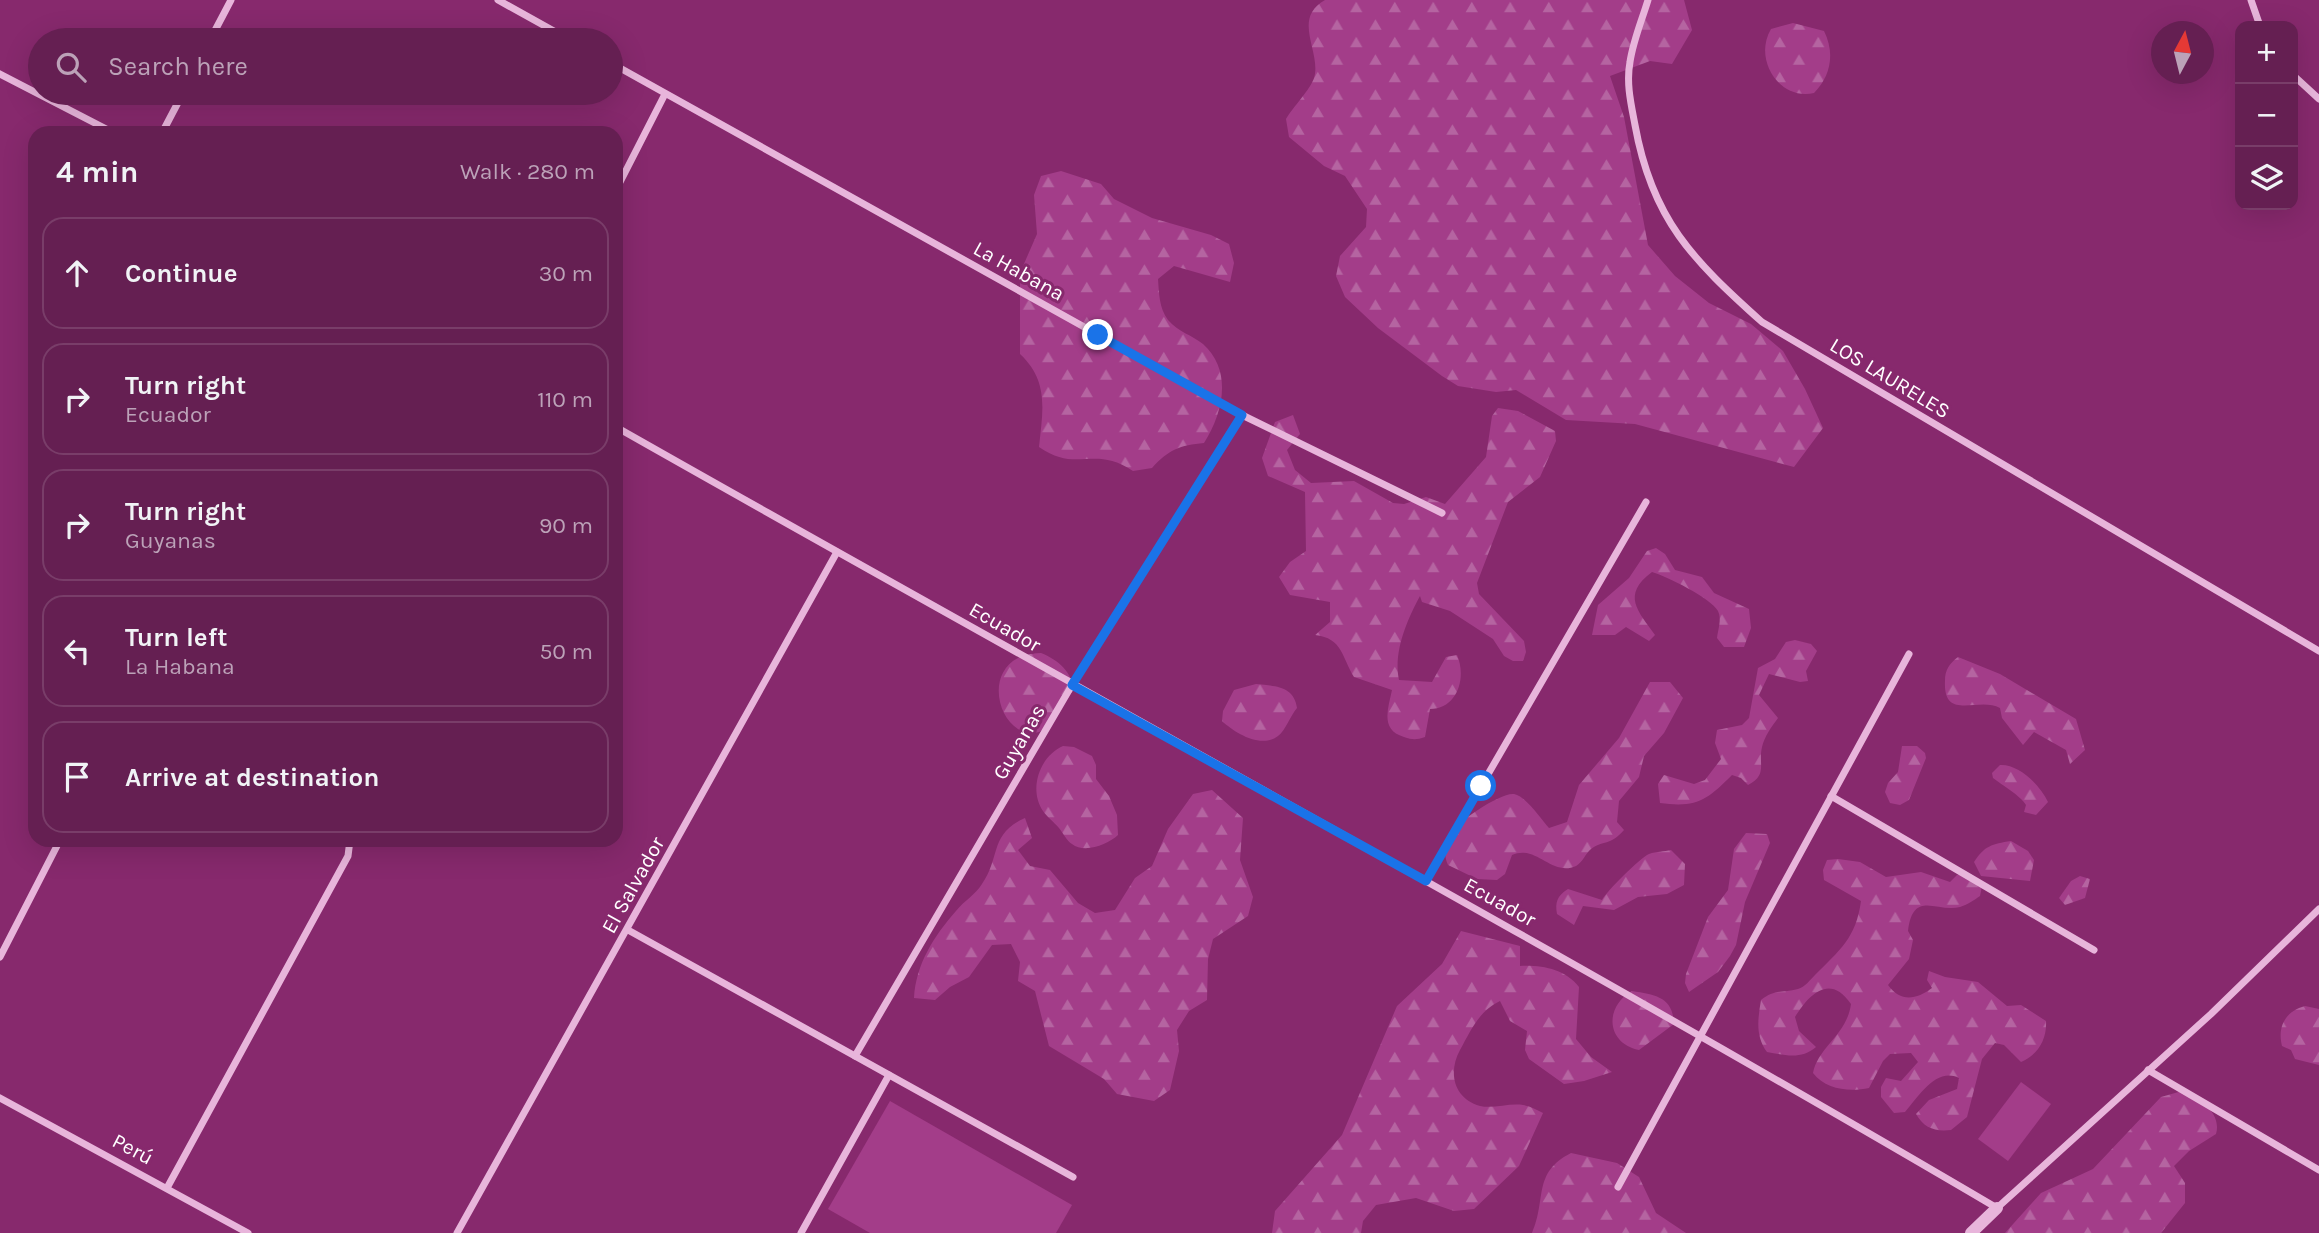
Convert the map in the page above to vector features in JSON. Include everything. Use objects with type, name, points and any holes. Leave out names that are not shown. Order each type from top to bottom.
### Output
[{"type":"street","points":[[216,28],[231,0]]},
{"type":"street","points":[[498,0],[548,28]]},
{"type":"street","name":"LOS LAURELES","points":[[1648,0],[1630,61],[1628,87],[1643,167],[1657,202],[1678,237],[1706,272],[1762,322],[2319,651]]},
{"type":"street","points":[[2251,0],[2258,21]]},
{"type":"street","name":"La Habana","points":[[623,70],[1242,415],[1442,513]]},
{"type":"street","points":[[0,74],[28,88]]},
{"type":"street","points":[[2298,80],[2319,99]]},
{"type":"street","points":[[623,176],[665,94]]},
{"type":"street","points":[[60,105],[100,126]]},
{"type":"street","points":[[166,126],[177,105]]},
{"type":"street","name":"Guyanas","points":[[855,1056],[1072,685],[1242,415]]},
{"type":"street","name":"Ecuador","points":[[623,431],[1072,685],[1701,1034],[1997,1208]]},
{"type":"street","points":[[1426,881],[1646,502]]},
{"type":"street","name":"El Salvador","points":[[457,1233],[837,552]]},
{"type":"street","points":[[1618,1187],[1909,654]]},
{"type":"street","points":[[1832,796],[2094,950]]},
{"type":"street","points":[[0,957],[56,847]]},
{"type":"street","points":[[167,1188],[348,856],[349,847]]},
{"type":"street","points":[[1971,1233],[2319,909]]},
{"type":"street","points":[[628,930],[1073,1177]]},
{"type":"street","points":[[2148,1070],[2319,1170]]},
{"type":"street","points":[[801,1233],[889,1075]]},
{"type":"street","name":"Perú","points":[[0,1098],[248,1233]]},
{"type":"green space","points":[[1325,0],[1684,0],[1692,30],[1672,64],[1650,61],[1610,76],[1624,117],[1648,245],[1675,276],[1709,303],[1751,324],[1783,351],[1823,428],[1794,467],[1635,424],[1566,420],[1516,390],[1496,392],[1458,386],[1378,328],[1345,297],[1336,276],[1340,256],[1366,227],[1367,209],[1345,176],[1324,166],[1289,137],[1286,119],[1314,78],[1310,17],[1315,8]]},
{"type":"green space","points":[[1793,23],[1824,31],[1827,39],[1830,64],[1828,72],[1814,93],[1790,91],[1780,84],[1767,65],[1766,41],[1771,29]]},
{"type":"green space","points":[[1061,171],[1101,184],[1114,199],[1152,218],[1211,235],[1229,244],[1234,263],[1230,282],[1174,266],[1158,279],[1165,315],[1172,324],[1203,344],[1212,355],[1222,379],[1222,392],[1216,419],[1204,443],[1175,450],[1152,468],[1133,471],[1107,460],[1053,455],[1039,447],[1042,408],[1040,386],[1036,375],[1020,354],[1020,273],[1037,234],[1034,195],[1041,176]]},
{"type":"green space","points":[[1498,408],[1518,411],[1555,431],[1556,441],[1540,477],[1508,502],[1477,583],[1479,594],[1524,641],[1526,652],[1523,661],[1513,661],[1504,656],[1493,639],[1450,611],[1422,602],[1420,596],[1400,647],[1399,680],[1432,682],[1446,657],[1457,655],[1461,673],[1453,698],[1439,708],[1430,709],[1425,737],[1407,738],[1396,734],[1389,724],[1388,711],[1392,690],[1354,677],[1336,645],[1331,640],[1315,635],[1330,622],[1330,602],[1290,595],[1279,577],[1290,562],[1306,551],[1305,492],[1268,476],[1262,458],[1275,422],[1293,415],[1300,434],[1287,450],[1295,470],[1311,483],[1354,481],[1393,503],[1404,504],[1426,497],[1445,504],[1486,457],[1492,416]]},
{"type":"green space","points":[[1656,548],[1665,554],[1675,570],[1702,577],[1714,593],[1749,609],[1751,628],[1744,647],[1724,647],[1717,638],[1720,621],[1718,611],[1707,600],[1652,572],[1637,588],[1635,596],[1638,611],[1655,635],[1649,641],[1626,627],[1615,635],[1592,635],[1598,605],[1629,578],[1647,551]]},
{"type":"green space","points":[[1795,640],[1811,644],[1817,651],[1806,671],[1808,681],[1800,682],[1769,674],[1759,695],[1778,718],[1763,743],[1758,777],[1748,785],[1741,778],[1732,775],[1715,791],[1700,800],[1683,804],[1660,803],[1658,784],[1664,775],[1694,784],[1705,780],[1721,759],[1715,743],[1717,730],[1742,725],[1749,718],[1758,668],[1775,659],[1786,642]]},
{"type":"green space","points":[[1041,653],[1063,667],[1070,678],[1073,691],[1042,730],[1024,732],[1012,724],[1004,712],[999,697],[1000,681],[1007,667],[1020,657]]},
{"type":"green space","points":[[1958,657],[2000,674],[2076,719],[2085,750],[2070,764],[2066,750],[2034,732],[2023,745],[2002,718],[2000,708],[1982,704],[1956,704],[1950,701],[1946,693],[1946,674]]},
{"type":"green space","points":[[1650,682],[1670,682],[1683,698],[1664,733],[1644,756],[1639,777],[1619,801],[1617,822],[1624,830],[1619,835],[1591,849],[1576,866],[1567,868],[1521,853],[1512,855],[1505,874],[1497,880],[1477,879],[1448,865],[1445,849],[1449,834],[1461,822],[1499,798],[1514,794],[1524,799],[1549,828],[1567,822],[1579,785],[1619,738]]},
{"type":"green space","points":[[1256,684],[1288,691],[1297,708],[1286,727],[1271,740],[1248,738],[1222,721],[1223,711],[1234,690]]},
{"type":"green space","points":[[1063,746],[1074,747],[1092,756],[1096,765],[1096,779],[1109,796],[1117,815],[1118,835],[1108,842],[1090,848],[1077,847],[1045,813],[1039,802],[1039,774],[1048,757]]},
{"type":"green space","points":[[1902,746],[1917,746],[1925,753],[1926,758],[1909,800],[1900,805],[1890,803],[1885,792],[1888,783],[1898,772]]},
{"type":"green space","points":[[2000,765],[2021,772],[2040,789],[2048,802],[2036,815],[2024,812],[2024,802],[1993,778],[1992,773]]},
{"type":"green space","points":[[1212,790],[1243,818],[1240,860],[1253,897],[1248,916],[1213,939],[1208,959],[1207,1000],[1189,1011],[1177,1030],[1179,1051],[1170,1090],[1154,1101],[1117,1094],[1104,1079],[1049,1046],[1035,991],[1018,981],[1020,962],[1011,944],[992,945],[969,977],[950,987],[935,1000],[914,998],[918,974],[928,951],[959,907],[982,884],[1001,839],[1014,824],[1025,818],[1032,838],[1018,850],[1030,866],[1050,870],[1078,903],[1095,913],[1115,910],[1135,878],[1152,866],[1168,829],[1193,794]]},
{"type":"green space","points":[[1746,833],[1767,834],[1770,843],[1745,902],[1736,945],[1718,972],[1689,992],[1685,983],[1686,974],[1708,917],[1728,890],[1734,849]]},
{"type":"green space","points":[[2011,841],[2028,851],[2034,860],[2030,881],[1981,876],[1974,862],[1981,852],[1999,843]]},
{"type":"green space","points":[[1671,850],[1685,864],[1684,885],[1667,894],[1638,897],[1614,910],[1583,906],[1574,925],[1557,914],[1558,900],[1568,889],[1602,900],[1645,857]]},
{"type":"green space","points":[[1827,860],[1860,862],[1886,877],[1921,872],[1950,882],[1957,875],[1967,874],[1982,886],[1980,896],[1963,906],[1951,908],[1927,905],[1915,910],[1908,931],[1913,940],[1909,959],[1888,985],[1893,991],[1903,997],[1914,997],[1926,992],[1932,988],[1927,980],[1929,971],[1945,977],[1978,982],[2007,1006],[2021,1005],[2046,1021],[2040,1046],[2021,1062],[2004,1045],[1995,1043],[1982,1059],[1967,1117],[1951,1130],[1930,1128],[1916,1114],[1929,1100],[1957,1089],[1959,1078],[1943,1076],[1935,1080],[1905,1112],[1894,1113],[1881,1097],[1881,1087],[1886,1078],[1901,1081],[1918,1062],[1911,1053],[1890,1054],[1883,1061],[1869,1088],[1854,1090],[1831,1086],[1813,1073],[1820,1056],[1844,1024],[1851,1004],[1835,990],[1820,990],[1795,1017],[1799,1031],[1816,1047],[1805,1054],[1793,1056],[1767,1052],[1763,1046],[1758,1027],[1761,1000],[1770,994],[1798,989],[1805,985],[1839,950],[1855,925],[1861,901],[1824,880],[1823,870]]},
{"type":"green space","points":[[2080,876],[2090,879],[2085,898],[2065,905],[2059,898],[2071,881]]},
{"type":"green space","points":[[1461,931],[1520,946],[1520,966],[1553,969],[1573,981],[1579,987],[1576,1039],[1591,1057],[1612,1072],[1564,1084],[1529,1059],[1525,1050],[1527,1031],[1510,1021],[1500,1001],[1486,1010],[1472,1028],[1456,1058],[1454,1075],[1455,1083],[1464,1097],[1480,1106],[1523,1105],[1543,1113],[1519,1166],[1474,1209],[1454,1211],[1416,1198],[1376,1205],[1363,1221],[1361,1233],[1272,1233],[1275,1211],[1342,1135],[1397,1006],[1442,964]]},
{"type":"green space","points":[[1632,991],[1662,999],[1673,1015],[1674,1024],[1639,1050],[1620,1040],[1613,1024],[1617,1006]]},
{"type":"green space","points":[[2305,1006],[2319,1009],[2319,1065],[2295,1059],[2291,1050],[2282,1046],[2284,1020],[2298,1008]]},
{"type":"green space","points":[[2021,1082],[2051,1104],[2008,1161],[1978,1139]]},
{"type":"green space","points":[[2182,1091],[2202,1102],[2213,1113],[2217,1126],[2216,1134],[2189,1151],[2174,1166],[2185,1183],[2185,1203],[2161,1233],[2005,1233],[2041,1193],[2093,1169],[2161,1097]]},
{"type":"green space","points":[[890,1101],[1072,1205],[1056,1233],[870,1233],[828,1209]]},
{"type":"green space","points":[[1571,1153],[1617,1163],[1639,1177],[1656,1213],[1686,1233],[1532,1233],[1545,1178],[1559,1161]]},
{"type":"route","points":[[1098,335],[1242,415],[1072,685],[1426,881],[1481,786]]}]
